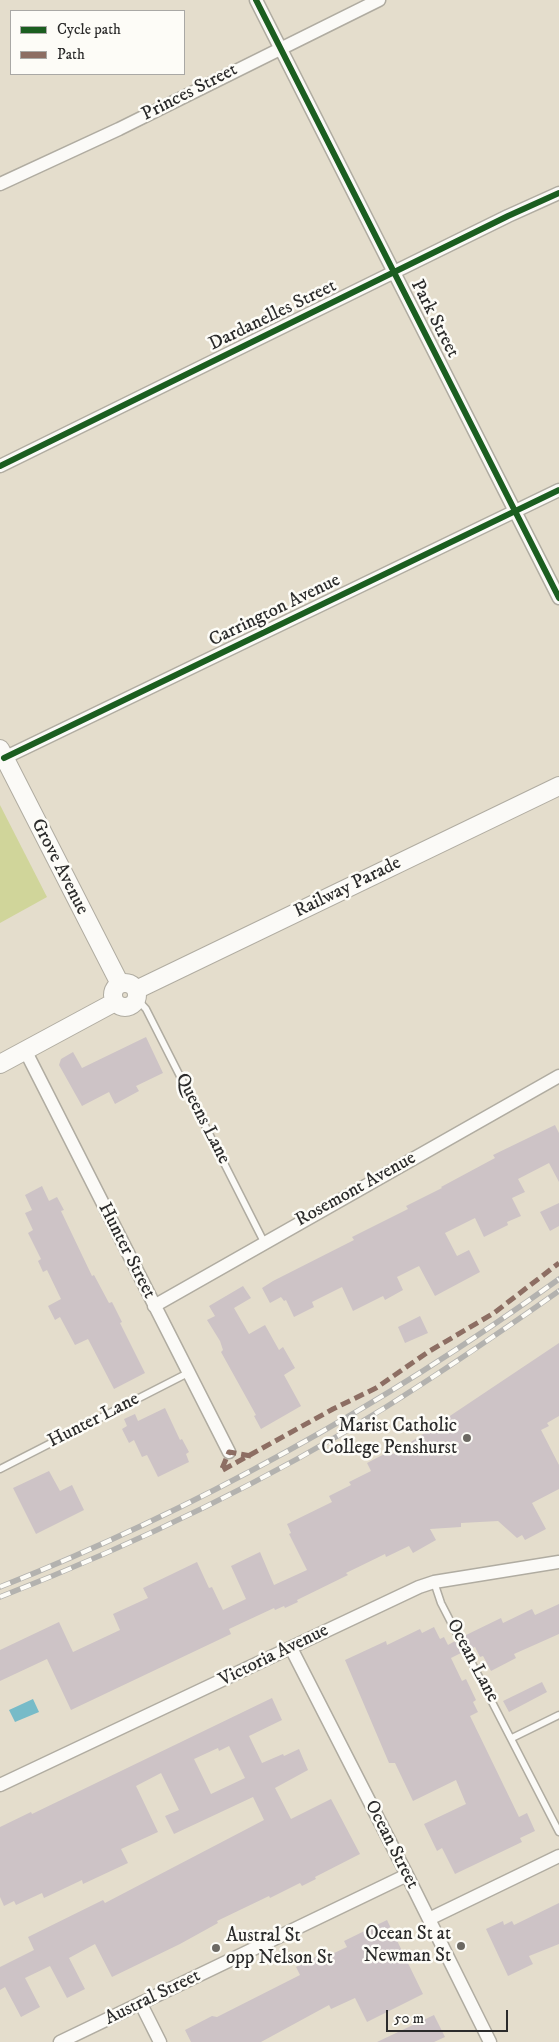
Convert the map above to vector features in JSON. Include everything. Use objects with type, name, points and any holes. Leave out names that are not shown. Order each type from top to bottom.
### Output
[{"type":"street","name":"Park Street","points":[[256,0],[559,598]]},
{"type":"street","name":"Princes Street","points":[[0,184],[119,129],[379,0]]},
{"type":"street","name":"Dardanelles Street","points":[[0,466],[394,274],[508,216],[559,193]]},
{"type":"street","name":"Carrington Avenue","points":[[2,754],[559,490]]},
{"type":"street","name":"Grove Avenue","points":[[2,754],[131,991]]},
{"type":"street","name":"Railway Parade","points":[[25,1050],[115,1002],[125,1007],[132,1005],[131,991],[559,786]]},
{"type":"street","points":[[0,1064],[25,1050]]},
{"type":"street","name":"Hunter Street","points":[[25,1050],[229,1452]]},
{"type":"street","name":"Rosemont Avenue","points":[[154,1306],[559,1076]]},
{"type":"street","name":"Victoria Avenue","points":[[0,1785],[412,1590],[434,1582],[559,1562]]},
{"type":"street","name":"Ocean Street","points":[[291,1648],[408,1875],[490,2042]]},
{"type":"street","points":[[429,1919],[559,1856]]},
{"type":"street","name":"Austral Street","points":[[60,2042],[408,1875]]},
{"type":"street","points":[[141,2004],[160,2042]]},
{"type":"lane","name":"Queens Lane","points":[[131,991],[146,1009],[264,1242]]},
{"type":"lane","name":"Hunter Lane","points":[[0,1469],[188,1374]]},
{"type":"lane","name":"Ocean Lane","points":[[434,1582],[442,1603],[559,1832]]},
{"type":"lane","points":[[512,1738],[559,1715]]},
{"type":"green space","points":[[0,805],[47,897],[0,923]]},
{"type":"water","points":[[33,1699],[39,1712],[15,1722],[9,1710]]},
{"type":"building","points":[[146,1037],[163,1073],[136,1086],[139,1091],[115,1104],[109,1092],[82,1106],[59,1065],[61,1059],[73,1052],[82,1068]]},
{"type":"building","points":[[555,1125],[559,1133],[559,1182],[549,1163],[518,1179],[525,1192],[512,1198],[521,1216],[507,1222],[508,1225],[484,1237],[475,1218],[445,1233],[457,1256],[469,1250],[480,1272],[435,1296],[419,1266],[397,1277],[403,1290],[385,1300],[383,1296],[353,1311],[342,1287],[312,1302],[314,1307],[294,1317],[286,1300],[284,1301],[281,1297],[270,1303],[262,1288],[273,1281],[354,1240],[352,1237],[408,1209],[406,1206],[495,1158],[493,1155]]},
{"type":"building","points":[[42,1186],[49,1201],[57,1197],[64,1210],[61,1211],[92,1276],[94,1275],[109,1303],[112,1302],[122,1322],[120,1323],[145,1373],[114,1389],[88,1339],[75,1345],[60,1317],[55,1320],[48,1306],[61,1299],[47,1270],[43,1272],[38,1261],[41,1259],[28,1233],[33,1230],[25,1213],[32,1210],[25,1195]]},
{"type":"building","points":[[559,1203],[559,1226],[550,1231],[540,1212]]},
{"type":"building","points":[[243,1286],[251,1298],[234,1308],[249,1334],[265,1325],[279,1350],[283,1347],[295,1368],[284,1375],[301,1406],[261,1429],[254,1416],[256,1415],[221,1352],[223,1350],[220,1341],[207,1320],[215,1316],[209,1306]]},
{"type":"building","points":[[420,1316],[428,1333],[405,1343],[398,1327]]},
{"type":"building","points":[[559,1343],[559,1416],[547,1423],[549,1426],[541,1430],[559,1465],[559,1489],[532,1503],[546,1529],[525,1540],[522,1535],[517,1538],[498,1521],[461,1523],[461,1527],[430,1529],[436,1540],[413,1553],[409,1546],[386,1557],[385,1554],[297,1600],[298,1602],[285,1608],[284,1606],[275,1610],[274,1608],[229,1629],[231,1634],[71,1710],[47,1659],[0,1681],[0,1650],[59,1622],[73,1652],[120,1630],[113,1614],[148,1598],[143,1588],[197,1562],[209,1588],[212,1587],[223,1610],[246,1599],[231,1566],[260,1552],[274,1585],[307,1570],[289,1534],[291,1533],[287,1524],[332,1502],[329,1496],[351,1485],[349,1482],[371,1471],[367,1463],[392,1450],[393,1454]]},
{"type":"building","points":[[165,1408],[180,1440],[182,1439],[189,1452],[186,1454],[189,1462],[158,1477],[147,1455],[142,1457],[134,1440],[129,1443],[122,1429],[127,1426],[124,1419],[135,1414],[138,1421]]},
{"type":"building","points":[[49,1471],[60,1491],[72,1485],[84,1510],[36,1534],[13,1488]]},
{"type":"building","points":[[559,1604],[559,1634],[514,1654],[516,1658],[491,1671],[483,1656],[480,1657],[475,1647],[470,1649],[464,1636],[501,1618],[503,1623],[532,1609],[535,1615]]},
{"type":"building","points":[[434,1627],[440,1639],[444,1637],[448,1645],[455,1641],[461,1653],[451,1658],[462,1681],[466,1679],[476,1700],[473,1702],[478,1712],[470,1716],[519,1817],[527,1813],[535,1831],[520,1838],[522,1842],[455,1874],[442,1848],[437,1851],[424,1824],[466,1804],[456,1780],[413,1801],[395,1763],[389,1763],[345,1660],[386,1641],[387,1645],[420,1629],[422,1633]]},
{"type":"building","points":[[542,1682],[547,1692],[509,1712],[503,1701]]},
{"type":"building","points":[[272,1698],[282,1720],[249,1736],[262,1763],[299,1749],[308,1770],[275,1788],[291,1819],[331,1799],[360,1854],[315,1877],[316,1879],[302,1886],[300,1883],[217,1921],[218,1923],[180,1944],[112,1977],[95,1944],[69,1958],[85,1989],[67,1998],[50,1966],[25,1978],[40,2007],[21,2017],[5,1987],[0,1990],[0,1967],[34,1950],[28,1937],[103,1900],[105,1903],[264,1820],[253,1797],[174,1834],[165,1816],[179,1810],[161,1773],[136,1786],[158,1832],[121,1849],[128,1863],[83,1884],[82,1880],[44,1898],[42,1893],[16,1905],[14,1901],[4,1906],[0,1897],[0,1827],[31,1812],[32,1814]],"holes":[[[229,1746],[245,1778],[211,1794],[194,1759],[218,1748],[219,1751]]]},
{"type":"building","points":[[559,1903],[559,1944],[529,1956],[533,1964],[508,1976],[486,1929],[503,1921],[504,1925],[512,1921],[514,1925]]},
{"type":"building","points":[[387,1920],[423,1994],[367,2022],[355,1998],[331,2009],[329,2005],[261,2042],[191,2042],[185,2030],[212,2016],[217,2017],[300,1975],[296,1967],[317,1956],[319,1960],[347,1947],[344,1941]]},
{"type":"building","points":[[434,2015],[445,2037],[434,2042],[377,2042]]},
{"type":"railway","points":[[0,1587],[147,1523],[289,1450],[358,1411],[426,1369],[559,1279]]},
{"type":"railway","points":[[0,1597],[149,1534],[198,1511],[293,1461],[340,1435],[408,1393],[559,1291]]},
{"type":"marked path","points":[[251,1456],[229,1452],[221,1471],[333,1409],[376,1388],[428,1352],[494,1313],[559,1263]]},
{"type":"cycle path","points":[[256,0],[559,598]]},
{"type":"cycle path","points":[[0,466],[508,216],[559,193]]},
{"type":"cycle path","points":[[4,758],[559,490]]},
{"type":"place","name":"Marist Catholic College Penshurst","points":[[467,1438]]},
{"type":"place","name":"Ocean St at Newman St","points":[[461,1946]]},
{"type":"place","name":"Austral St opp Nelson St","points":[[216,1948]]}]
